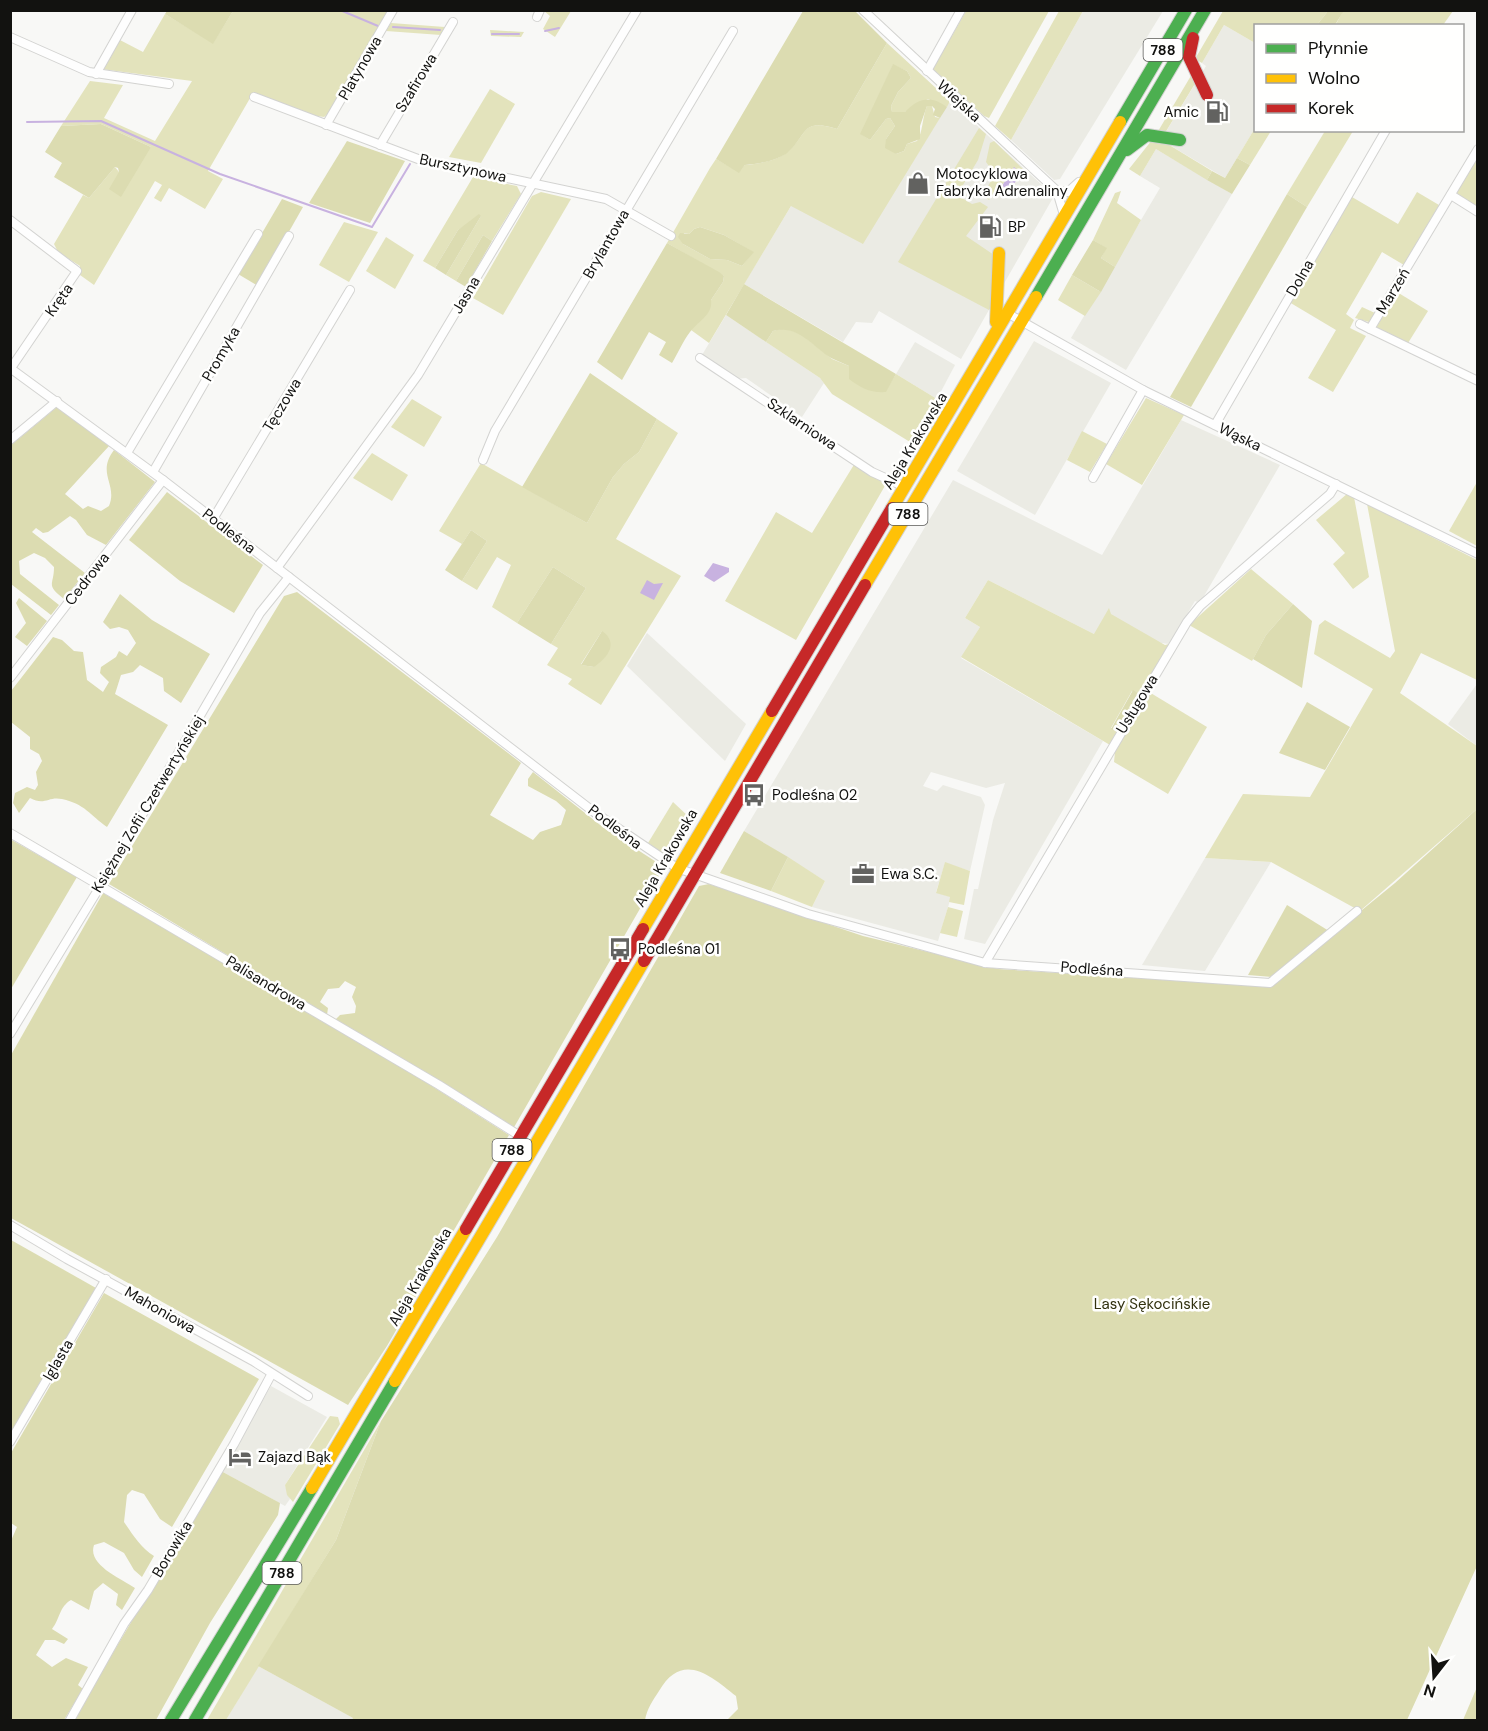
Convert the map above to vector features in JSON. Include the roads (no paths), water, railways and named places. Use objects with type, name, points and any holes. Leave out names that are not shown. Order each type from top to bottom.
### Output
[{"type":"main road","name":"Aleja Krakowska","points":[[171,1720],[346,1432],[677,868],[1186,10]]},
{"type":"main road","name":"Aleja Krakowska","points":[[195,1720],[1205,10]]},
{"type":"main road","points":[[1197,24],[1189,57],[1207,95]]},
{"type":"main road","points":[[1116,161],[1139,139],[1147,135],[1180,140]]},
{"type":"main road","points":[[990,343],[1001,305],[996,275],[999,253]]},
{"type":"street","points":[[96,74],[132,10]]},
{"type":"street","name":"Platynowa","points":[[326,125],[393,10]]},
{"type":"street","name":"Jasna","points":[[277,568],[418,375],[637,10]]},
{"type":"street","name":"Wiejska","points":[[863,10],[1057,191],[1065,216]]},
{"type":"street","points":[[927,71],[961,10]]},
{"type":"street","name":"Szafirowa","points":[[380,145],[453,22]]},
{"type":"street","name":"Brylantowa","points":[[483,460],[495,430],[733,31]]},
{"type":"street","points":[[10,37],[96,74],[169,84]]},
{"type":"street","name":"Bursztynowa","points":[[254,97],[425,161],[606,199],[671,236]]},
{"type":"street","name":"Dolna","points":[[1215,424],[1385,132]]},
{"type":"street","name":"Marzeń","points":[[1478,149],[1370,329],[1478,381]]},
{"type":"street","points":[[1057,191],[1071,191],[1097,162]]},
{"type":"street","points":[[1451,195],[1478,212]]},
{"type":"street","name":"Kręta","points":[[10,220],[77,271],[75,278],[11,368]]},
{"type":"street","points":[[127,453],[258,234]]},
{"type":"street","name":"Promyka","points":[[153,472],[289,236]]},
{"type":"street","name":"Tęczowa","points":[[213,519],[350,290]]},
{"type":"street","name":"Wąska","points":[[1007,313],[1143,390],[1478,554]]},
{"type":"street","points":[[1360,324],[1370,329]]},
{"type":"street","name":"Szklarniowa","points":[[700,358],[873,472],[905,487]]},
{"type":"street","name":"Podleśna","points":[[11,368],[153,472],[594,812],[677,868],[808,914],[985,963],[1270,983],[1357,911]]},
{"type":"street","points":[[1093,478],[1143,390]]},
{"type":"street","points":[[10,440],[57,401]]},
{"type":"street","name":"Cedrowa","points":[[10,678],[163,480]]},
{"type":"street","name":"Usługowa","points":[[985,963],[1186,622],[1200,606],[1330,494],[1336,484]]},
{"type":"street","name":"Księżnej Zofii Czetwertyńskiej","points":[[10,1034],[100,886],[260,613],[289,577]]},
{"type":"street","name":"Palisandrowa","points":[[10,833],[439,1085],[520,1136]]},
{"type":"street","name":"Mahoniowa","points":[[10,1225],[252,1361],[271,1375],[308,1396]]},
{"type":"street","name":"Iglasta","points":[[10,1442],[106,1279]]},
{"type":"street","name":"Borowika","points":[[70,1720],[124,1624],[150,1587],[234,1444],[271,1375]]},
{"type":"waterway","points":[[340,10],[378,26]]},
{"type":"waterway","points":[[393,27],[440,30]]},
{"type":"waterway","points":[[545,31],[559,28]]},
{"type":"waterway","points":[[492,34],[519,34]]},
{"type":"waterway","points":[[27,122],[101,121],[220,174],[372,227],[410,164]]},
{"type":"place","name":"Amic","points":[[1217,112]]},
{"type":"place","name":"Motocyklowa Fabryka Adrenaliny","points":[[918,183]]},
{"type":"place","name":"BP","points":[[990,227]]},
{"type":"place","name":"Podleśna 02","points":[[754,795]]},
{"type":"place","name":"Ewa S.C.","points":[[863,874]]},
{"type":"place","name":"Podleśna 01","points":[[620,949]]},
{"type":"place","name":"Zajazd Bąk","points":[[240,1457]]},
{"type":"park label","name":"Lasy Sękocińskie","points":[[1152,1304]]}]
